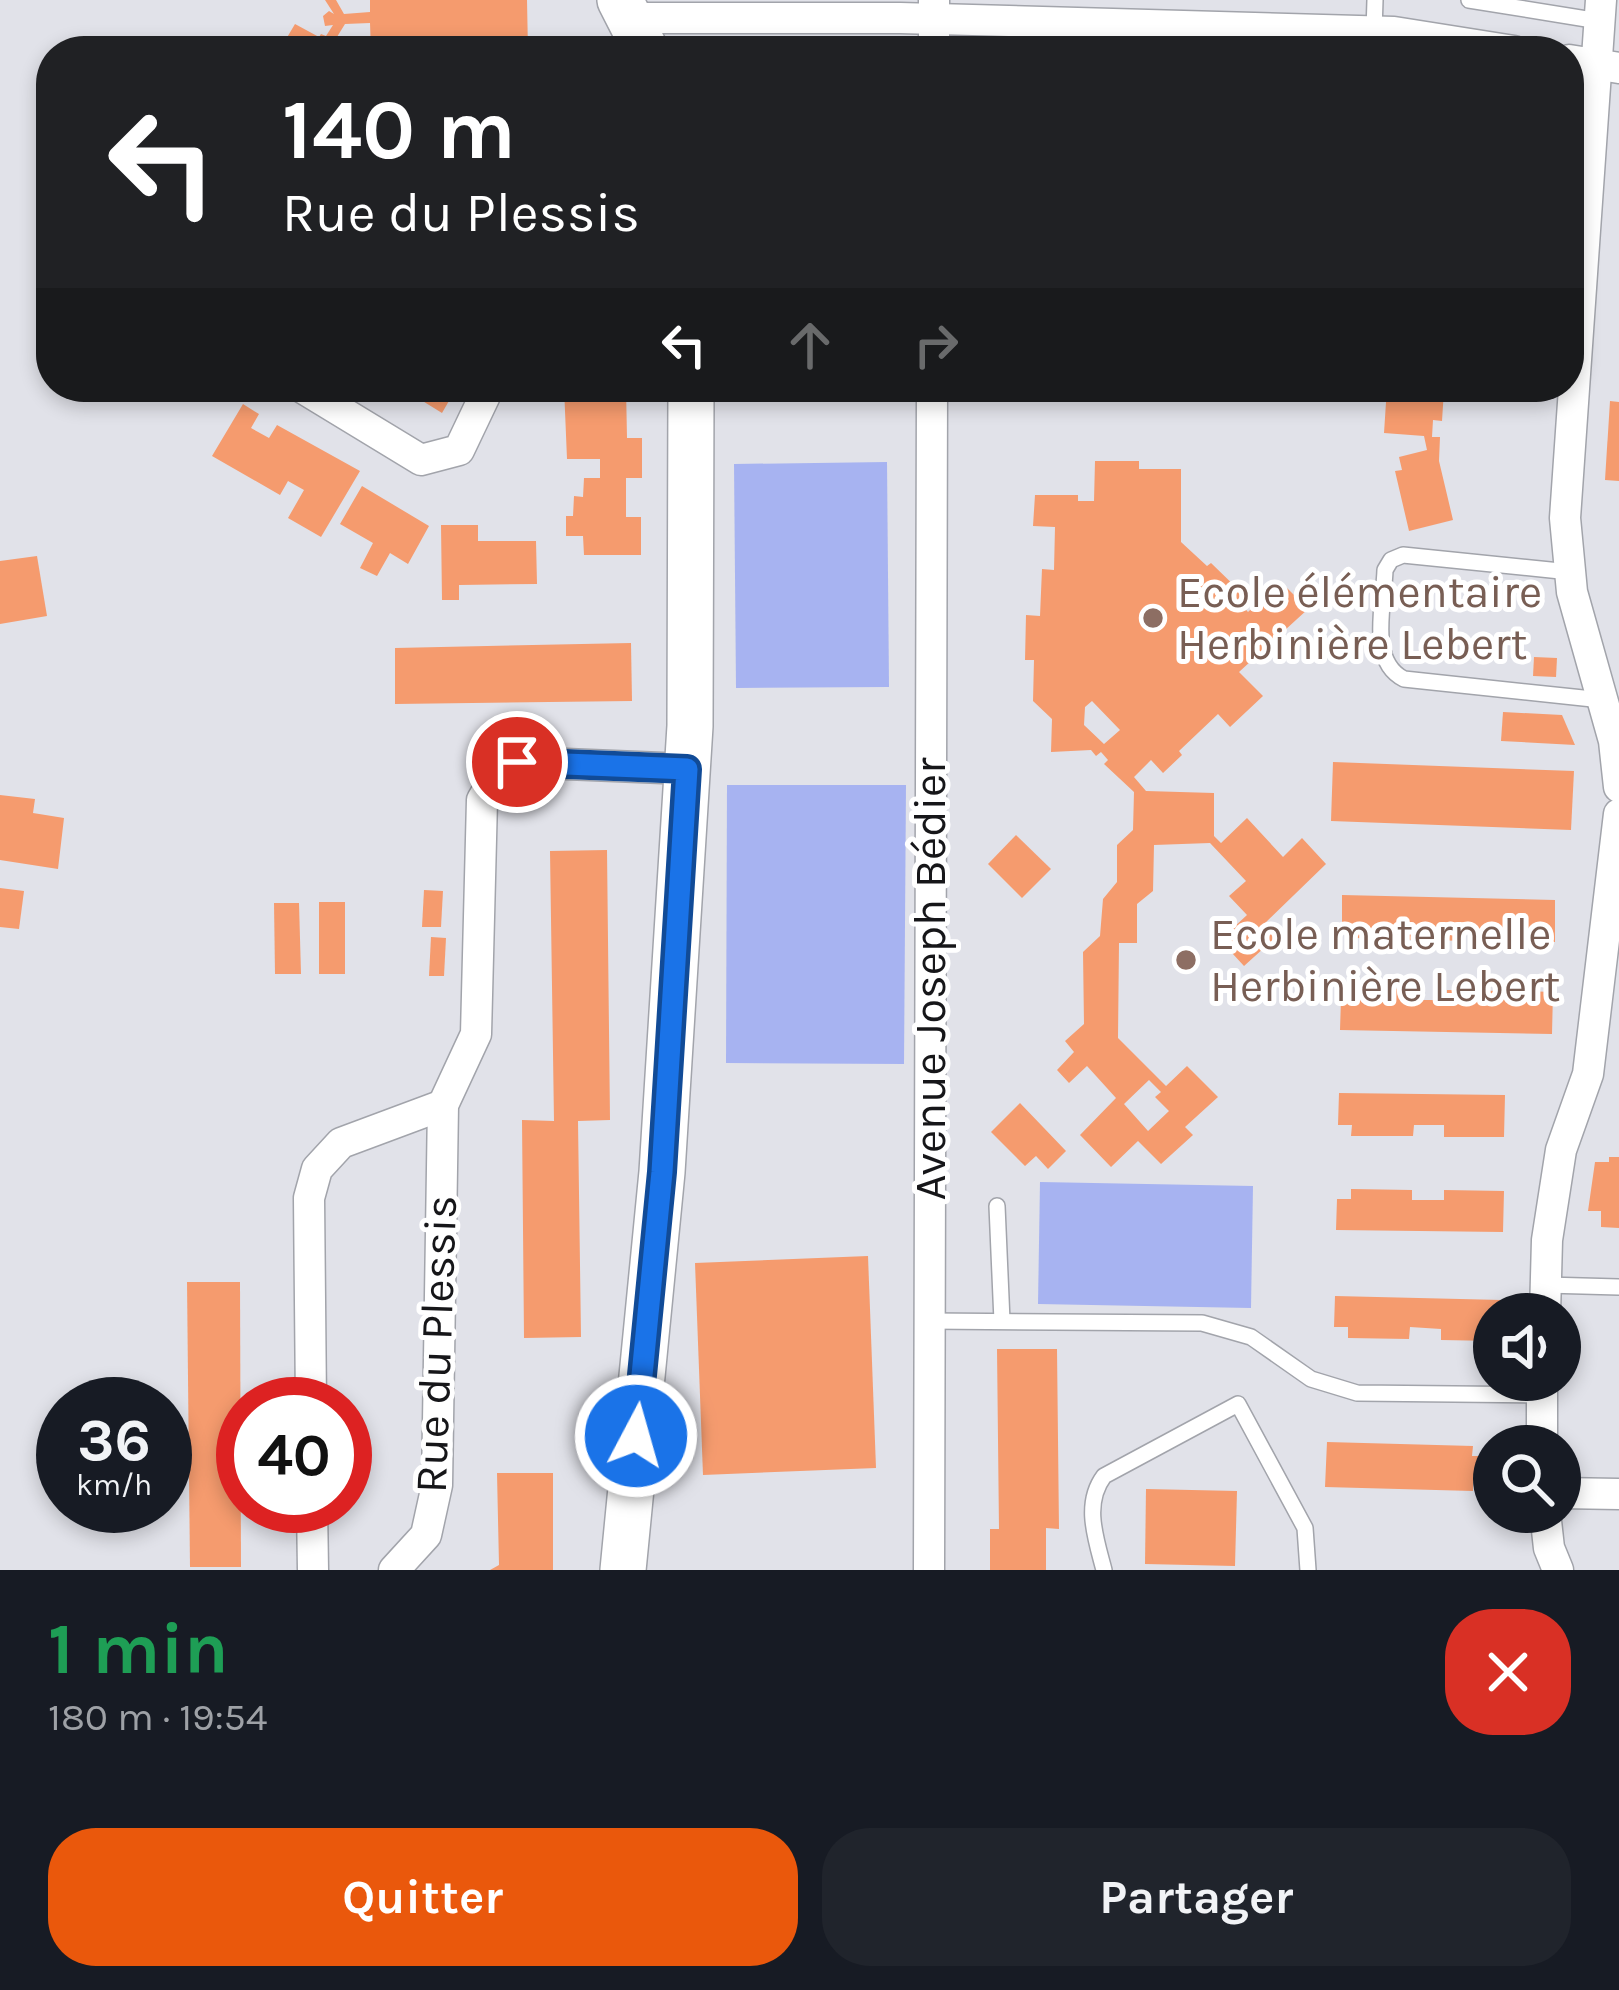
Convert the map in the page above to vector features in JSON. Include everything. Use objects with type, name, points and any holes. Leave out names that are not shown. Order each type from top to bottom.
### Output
[{"type":"street","points":[[633,23],[934,10],[1374,16],[1454,36]]},
{"type":"street","points":[[1584,230],[1600,10]]},
{"type":"street","points":[[326,402],[421,460],[459,449],[482,402]]},
{"type":"street","points":[[623,1570],[662,1172],[687,769],[691,402]]},
{"type":"street","name":"Avenue Joseph Bédier","points":[[929,1570],[932,402]]},
{"type":"street","points":[[1573,402],[1565,518],[1571,592],[1614,741],[1619,787]]},
{"type":"street","name":"Rue du Plessis","points":[[394,1570],[426,1535],[436,1485],[443,1105],[476,1034],[482,800],[496,776],[517,762],[687,769]]},
{"type":"street","points":[[1546,1293],[1547,1240],[1561,1150],[1588,1074],[1619,814]]},
{"type":"street","points":[[311,1377],[309,1198],[317,1169],[341,1143],[443,1105]]},
{"type":"street","points":[[1581,1493],[1619,1494]]},
{"type":"street","points":[[312,1533],[313,1570]]},
{"type":"street","points":[[1548,1533],[1558,1570]]},
{"type":"lane","points":[[1469,0],[1600,10]]},
{"type":"lane","points":[[1570,572],[1403,554],[1385,570],[1382,658],[1389,672],[1404,680],[1602,700]]},
{"type":"lane","points":[[997,1206],[1002,1322]]},
{"type":"lane","points":[[1581,1294],[1619,1287]]},
{"type":"lane","points":[[929,1321],[1202,1323],[1251,1337],[1311,1379],[1357,1393],[1473,1389]]},
{"type":"lane","points":[[1104,1570],[1093,1507],[1094,1489],[1104,1476],[1238,1404],[1305,1528],[1307,1570]]},
{"type":"shaded area","points":[[887,462],[889,687],[736,688],[734,464]]},
{"type":"shaded area","points":[[727,785],[906,785],[904,1064],[726,1063]]},
{"type":"shaded area","points":[[1040,1182],[1253,1186],[1251,1308],[1038,1304]]},
{"type":"building","points":[[325,0],[336,0],[344,14],[370,12],[370,0],[527,0],[528,36],[370,36],[370,23],[345,24],[338,36],[326,36],[333,25],[325,26],[323,16],[329,11],[334,14]]},
{"type":"building","points":[[295,24],[317,36],[288,36]]},
{"type":"building","points":[[1610,401],[1619,402],[1619,481],[1605,480]]},
{"type":"building","points":[[424,402],[448,402],[442,413]]},
{"type":"building","points":[[565,402],[626,402],[627,438],[642,438],[642,478],[626,478],[626,517],[641,517],[641,555],[584,555],[583,536],[566,536],[566,516],[573,516],[574,496],[583,497],[584,478],[600,478],[600,459],[567,459]]},
{"type":"building","points":[[1386,402],[1443,402],[1442,421],[1433,420],[1432,437],[1440,437],[1439,461],[1453,520],[1409,531],[1395,471],[1402,470],[1399,457],[1427,450],[1424,436],[1384,433]]},
{"type":"building","points":[[243,404],[259,414],[251,428],[269,438],[277,425],[360,471],[321,537],[288,518],[304,490],[288,481],[280,495],[212,456]]},
{"type":"building","points":[[1095,461],[1139,461],[1139,469],[1181,469],[1181,542],[1243,594],[1237,600],[1248,612],[1280,581],[1308,609],[1239,672],[1263,696],[1230,727],[1218,714],[1163,773],[1151,760],[1134,777],[1146,791],[1214,793],[1214,836],[1221,843],[1247,818],[1283,857],[1302,838],[1326,864],[1264,924],[1276,937],[1244,966],[1220,940],[1247,915],[1229,896],[1246,881],[1210,843],[1154,845],[1153,891],[1137,904],[1137,943],[1119,943],[1118,1038],[1166,1086],[1187,1066],[1218,1097],[1185,1127],[1193,1135],[1161,1164],[1138,1141],[1111,1167],[1080,1135],[1116,1098],[1087,1066],[1069,1083],[1057,1070],[1074,1052],[1065,1041],[1084,1024],[1083,952],[1100,936],[1103,899],[1117,882],[1117,845],[1133,830],[1134,792],[1104,764],[1108,760],[1101,752],[1096,756],[1091,750],[1051,752],[1052,719],[1033,701],[1034,660],[1025,660],[1026,615],[1040,616],[1042,569],[1054,570],[1055,527],[1033,526],[1035,495],[1078,495],[1078,501],[1094,501]],"holes":[[[1092,701],[1120,730],[1104,744],[1084,725],[1085,707]],[[1149,1080],[1161,1092],[1155,1097],[1169,1111],[1148,1131],[1124,1104]]]},
{"type":"building","points":[[362,486],[429,526],[408,564],[390,553],[377,576],[360,568],[373,543],[340,524]]},
{"type":"building","points":[[441,525],[478,525],[478,541],[536,541],[537,584],[459,585],[459,600],[442,600]]},
{"type":"building","points":[[37,556],[47,616],[0,624],[0,561]]},
{"type":"building","points":[[631,643],[632,701],[395,704],[395,648]]},
{"type":"building","points":[[1534,657],[1557,658],[1556,677],[1533,676]]},
{"type":"building","points":[[1503,712],[1562,715],[1575,745],[1501,741]]},
{"type":"building","points":[[1333,762],[1574,771],[1571,830],[1331,821]]},
{"type":"building","points":[[0,795],[35,799],[33,813],[64,818],[58,869],[0,860]]},
{"type":"building","points":[[1016,835],[1051,869],[1022,898],[988,864]]},
{"type":"building","points":[[607,850],[610,1120],[578,1121],[581,1337],[524,1338],[522,1120],[554,1121],[550,851]]},
{"type":"building","points":[[0,888],[24,891],[19,929],[0,927]]},
{"type":"building","points":[[424,890],[443,891],[441,927],[422,927]]},
{"type":"building","points":[[1342,895],[1555,900],[1555,942],[1495,941],[1496,929],[1463,929],[1463,941],[1433,940],[1434,928],[1418,928],[1417,940],[1356,938],[1357,927],[1342,926]]},
{"type":"building","points":[[319,902],[345,902],[345,974],[319,974]]},
{"type":"building","points":[[274,903],[299,903],[301,974],[275,974]]},
{"type":"building","points":[[431,937],[446,938],[444,976],[429,976]]},
{"type":"building","points":[[1355,988],[1417,989],[1416,1000],[1447,1000],[1447,990],[1507,991],[1507,1002],[1524,1002],[1524,991],[1553,992],[1552,1034],[1340,1030],[1341,999],[1354,999]]},
{"type":"building","points":[[1339,1093],[1505,1095],[1504,1137],[1444,1137],[1444,1125],[1414,1125],[1413,1136],[1351,1136],[1352,1125],[1338,1125]]},
{"type":"building","points":[[1020,1103],[1066,1151],[1048,1169],[1036,1156],[1025,1166],[991,1132]]},
{"type":"building","points":[[1609,1157],[1619,1157],[1619,1228],[1601,1227],[1601,1211],[1588,1211],[1595,1162],[1609,1162]]},
{"type":"building","points":[[1351,1189],[1412,1190],[1412,1200],[1444,1200],[1444,1190],[1504,1191],[1503,1232],[1336,1230],[1337,1199],[1351,1199]]},
{"type":"building","points":[[868,1256],[876,1468],[703,1475],[695,1263]]},
{"type":"building","points":[[187,1282],[240,1282],[240,1377],[216,1377],[216,1533],[241,1533],[241,1567],[190,1567],[192,1377],[188,1377]]},
{"type":"building","points":[[1335,1296],[1473,1299],[1473,1341],[1441,1340],[1441,1329],[1410,1327],[1409,1339],[1348,1338],[1348,1327],[1334,1327]]},
{"type":"building","points":[[997,1349],[1057,1349],[1059,1529],[1046,1528],[1046,1570],[990,1570],[990,1529],[999,1529]]},
{"type":"building","points":[[1327,1442],[1473,1446],[1473,1491],[1325,1487]]},
{"type":"building","points":[[497,1473],[553,1473],[553,1570],[490,1570],[499,1565]]},
{"type":"building","points":[[1146,1489],[1237,1491],[1235,1566],[1145,1564]]},
{"type":"place","name":"Ecole élémentaire Herbinière Lebert","points":[[1153,618]]},
{"type":"place","name":"Ecole maternelle Herbinière Lebert","points":[[1186,960]]},
{"type":"route","points":[[517,762],[687,769],[662,1172],[636,1436]]}]
